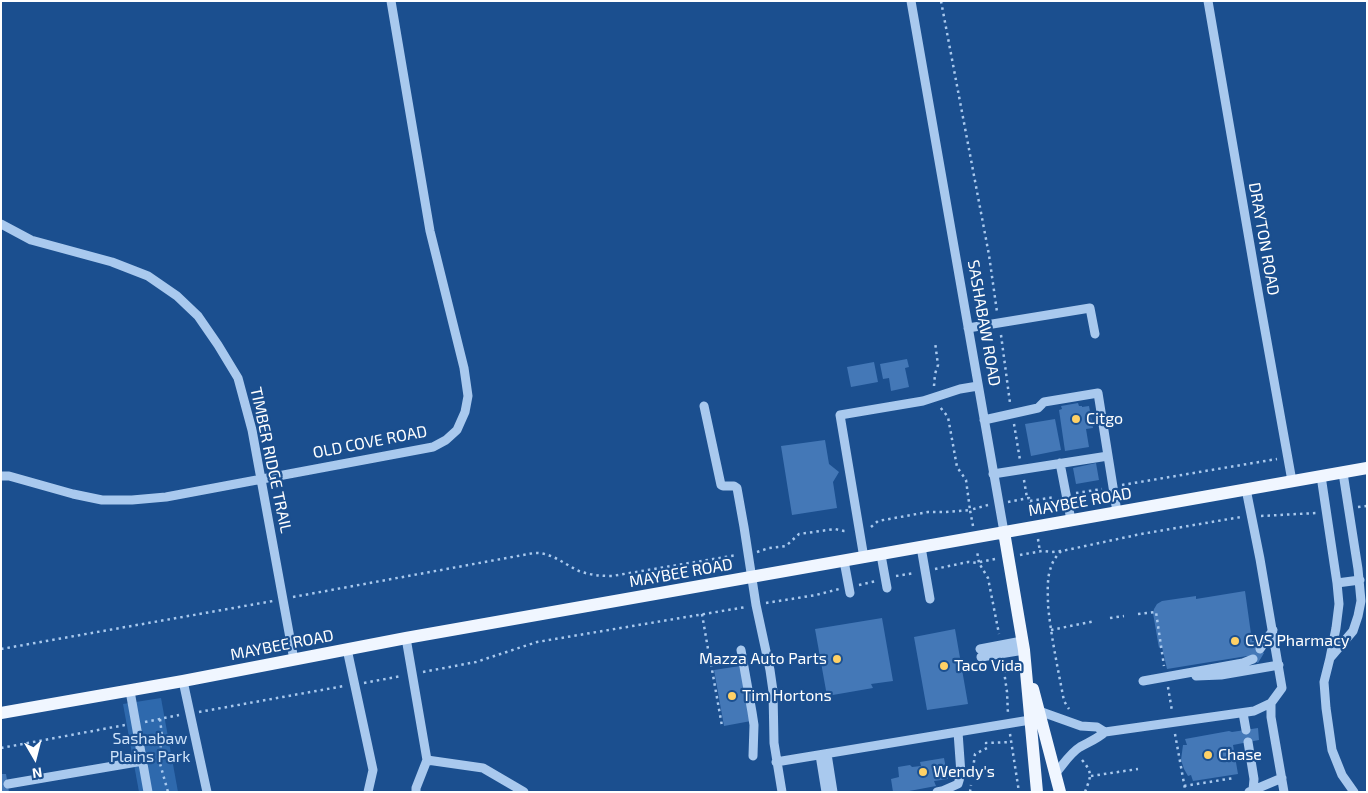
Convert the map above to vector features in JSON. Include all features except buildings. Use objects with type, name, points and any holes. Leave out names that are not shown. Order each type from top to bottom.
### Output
[{"type":"main road","name":"MAYBEE ROAD","points":[[1,713],[130,691],[406,638],[1367,468]]},
{"type":"main road","name":"SASHABAW ROAD","points":[[1004,532],[1035,716],[1037,792]]},
{"type":"main road","name":"SASHABAW ROAD","points":[[1035,716],[1060,792]]},
{"type":"street","name":"OLD COVE ROAD","points":[[1,476],[17,478],[102,500],[166,497],[433,446],[446,440],[457,430],[465,412],[468,396],[464,368],[430,231],[391,1]]},
{"type":"street","name":"SASHABAW ROAD","points":[[911,1],[1004,532]]},
{"type":"street","name":"DRAYTON ROAD","points":[[1208,1],[1292,481]]},
{"type":"street","name":"TIMBER RIDGE TRAIL","points":[[1,224],[32,240],[112,262],[148,276],[176,296],[198,316],[218,344],[238,378],[252,430],[294,660]]},
{"type":"street","points":[[968,328],[1090,308],[1095,334]]},
{"type":"street","points":[[864,558],[840,415],[923,401],[960,389],[978,386]]},
{"type":"street","points":[[984,420],[1038,408],[1044,402],[1098,393],[1117,512]]},
{"type":"street","points":[[704,406],[721,485],[737,488],[756,605],[770,670],[773,692],[772,725],[776,762],[782,792]]},
{"type":"street","points":[[994,474],[1108,456]]},
{"type":"street","points":[[1060,463],[1071,520]]},
{"type":"street","points":[[1330,658],[1353,631],[1361,601],[1360,580],[1343,472]]},
{"type":"street","points":[[1321,476],[1339,604],[1336,628],[1324,682],[1326,708],[1332,750],[1342,775],[1354,792]]},
{"type":"street","points":[[1055,774],[1079,748],[1105,732],[1254,711],[1271,703],[1282,688],[1246,489]]},
{"type":"street","points":[[922,547],[930,599]]},
{"type":"street","points":[[881,555],[887,588]]},
{"type":"street","points":[[844,561],[850,593]]},
{"type":"street","points":[[1337,583],[1360,580]]},
{"type":"street","points":[[1260,649],[1273,630]]},
{"type":"street","points":[[406,638],[426,760],[416,792]]},
{"type":"street","points":[[980,653],[1023,646]]},
{"type":"street","points":[[347,649],[373,770],[368,792]]},
{"type":"street","points":[[741,650],[752,712],[753,756]]},
{"type":"street","points":[[1143,681],[1243,663],[1253,659]]},
{"type":"street","points":[[1178,675],[1221,675],[1279,665]]},
{"type":"street","points":[[183,681],[207,792]]},
{"type":"street","points":[[130,691],[148,792]]},
{"type":"street","points":[[1271,703],[1271,717],[1284,792]]},
{"type":"street","points":[[1243,712],[1246,730]]},
{"type":"street","points":[[776,762],[1008,724],[1035,716],[1081,726],[1097,727],[1105,732]]},
{"type":"street","points":[[949,792],[958,784],[961,774],[958,732]]},
{"type":"street","points":[[1248,742],[1254,779],[1251,791]]},
{"type":"street","points":[[824,754],[826,792]]},
{"type":"street","points":[[824,754],[833,792]]},
{"type":"street","points":[[426,760],[483,768],[524,792]]},
{"type":"street","points":[[8,784],[143,761]]},
{"type":"street","points":[[1251,791],[1282,778]]},
{"type":"street","points":[[938,792],[958,784]]},
{"type":"path","points":[[941,1],[989,255],[999,323]]},
{"type":"path","points":[[935,342],[938,364],[934,385],[937,405],[946,412],[948,417],[957,467],[966,480],[970,510]]},
{"type":"path","points":[[1199,471],[1288,457]]},
{"type":"path","points":[[1,649],[534,553],[545,554],[581,571],[601,576],[612,576],[786,546],[799,534],[835,529],[844,531],[859,529],[870,527],[878,521],[928,512],[970,510],[1029,498],[1041,552],[1062,551],[1141,534],[1231,518],[1327,512]]},
{"type":"path","points":[[1349,509],[1367,506]]},
{"type":"path","points":[[1062,551],[1055,557],[1048,576],[1047,590],[1051,630],[1064,701],[1072,713],[1074,724]]},
{"type":"path","points":[[1,748],[476,662],[537,642],[816,595]]},
{"type":"path","points":[[1138,614],[1156,612]]},
{"type":"path","points":[[702,614],[708,649]]},
{"type":"path","points":[[1110,618],[1124,616]]},
{"type":"path","points":[[1051,630],[1095,621]]},
{"type":"path","points":[[711,664],[722,726]]},
{"type":"path","points":[[160,719],[162,736],[159,760],[168,792]]},
{"type":"path","points":[[1008,724],[1019,792]]},
{"type":"path","points":[[1175,736],[1178,762],[1185,788],[1234,778]]},
{"type":"path","points":[[973,773],[975,754],[987,748],[986,743],[1011,742]]},
{"type":"path","points":[[1079,748],[1083,761],[1090,769],[1085,792]]},
{"type":"path","points":[[1090,776],[1138,769]]},
{"type":"path","points":[[970,792],[971,782]]},
{"type":"green space","name":"Sashabaw Plains Park","points":[[161,698],[178,792],[139,792],[123,704]]},
{"type":"place","name":"Citgo","points":[[1076,419]]},
{"type":"place","name":"CVS Pharmacy","points":[[1235,641]]},
{"type":"place","name":"Mazza Auto Parts","points":[[837,659]]},
{"type":"place","name":"Taco Vida","points":[[944,666]]},
{"type":"place","name":"Tim Hortons","points":[[732,696]]},
{"type":"place","name":"Chase","points":[[1208,755]]},
{"type":"place","name":"Wendy's","points":[[923,772]]}]
